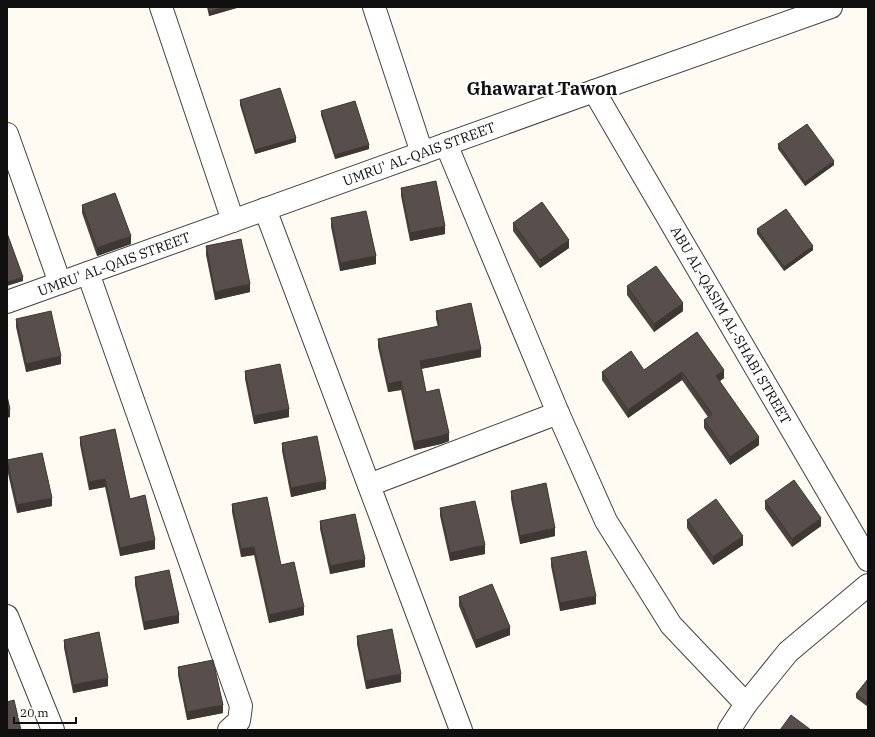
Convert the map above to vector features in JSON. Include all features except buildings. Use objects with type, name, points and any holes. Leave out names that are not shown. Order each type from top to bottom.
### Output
[{"type":"street","points":[[160,7],[233,221]]},
{"type":"street","points":[[374,7],[422,153]]},
{"type":"street","name":"UMRU' AL-QAIS STREET","points":[[7,302],[831,7]]},
{"type":"street","name":"ABU AL-QASIM AL-SHABI STREET","points":[[594,91],[868,560]]},
{"type":"street","points":[[7,134],[60,283]]},
{"type":"street","points":[[446,144],[558,413],[606,521],[670,624],[746,704]]},
{"type":"street","points":[[265,209],[461,730]]},
{"type":"street","points":[[88,273],[241,706],[239,721],[229,730]]},
{"type":"street","points":[[369,485],[558,413]]},
{"type":"street","points":[[729,730],[746,704],[788,652],[868,585]]},
{"type":"street","points":[[7,616],[53,730]]},
{"type":"district","name":"Ghawarat Tawon","points":[[542,88]]}]
